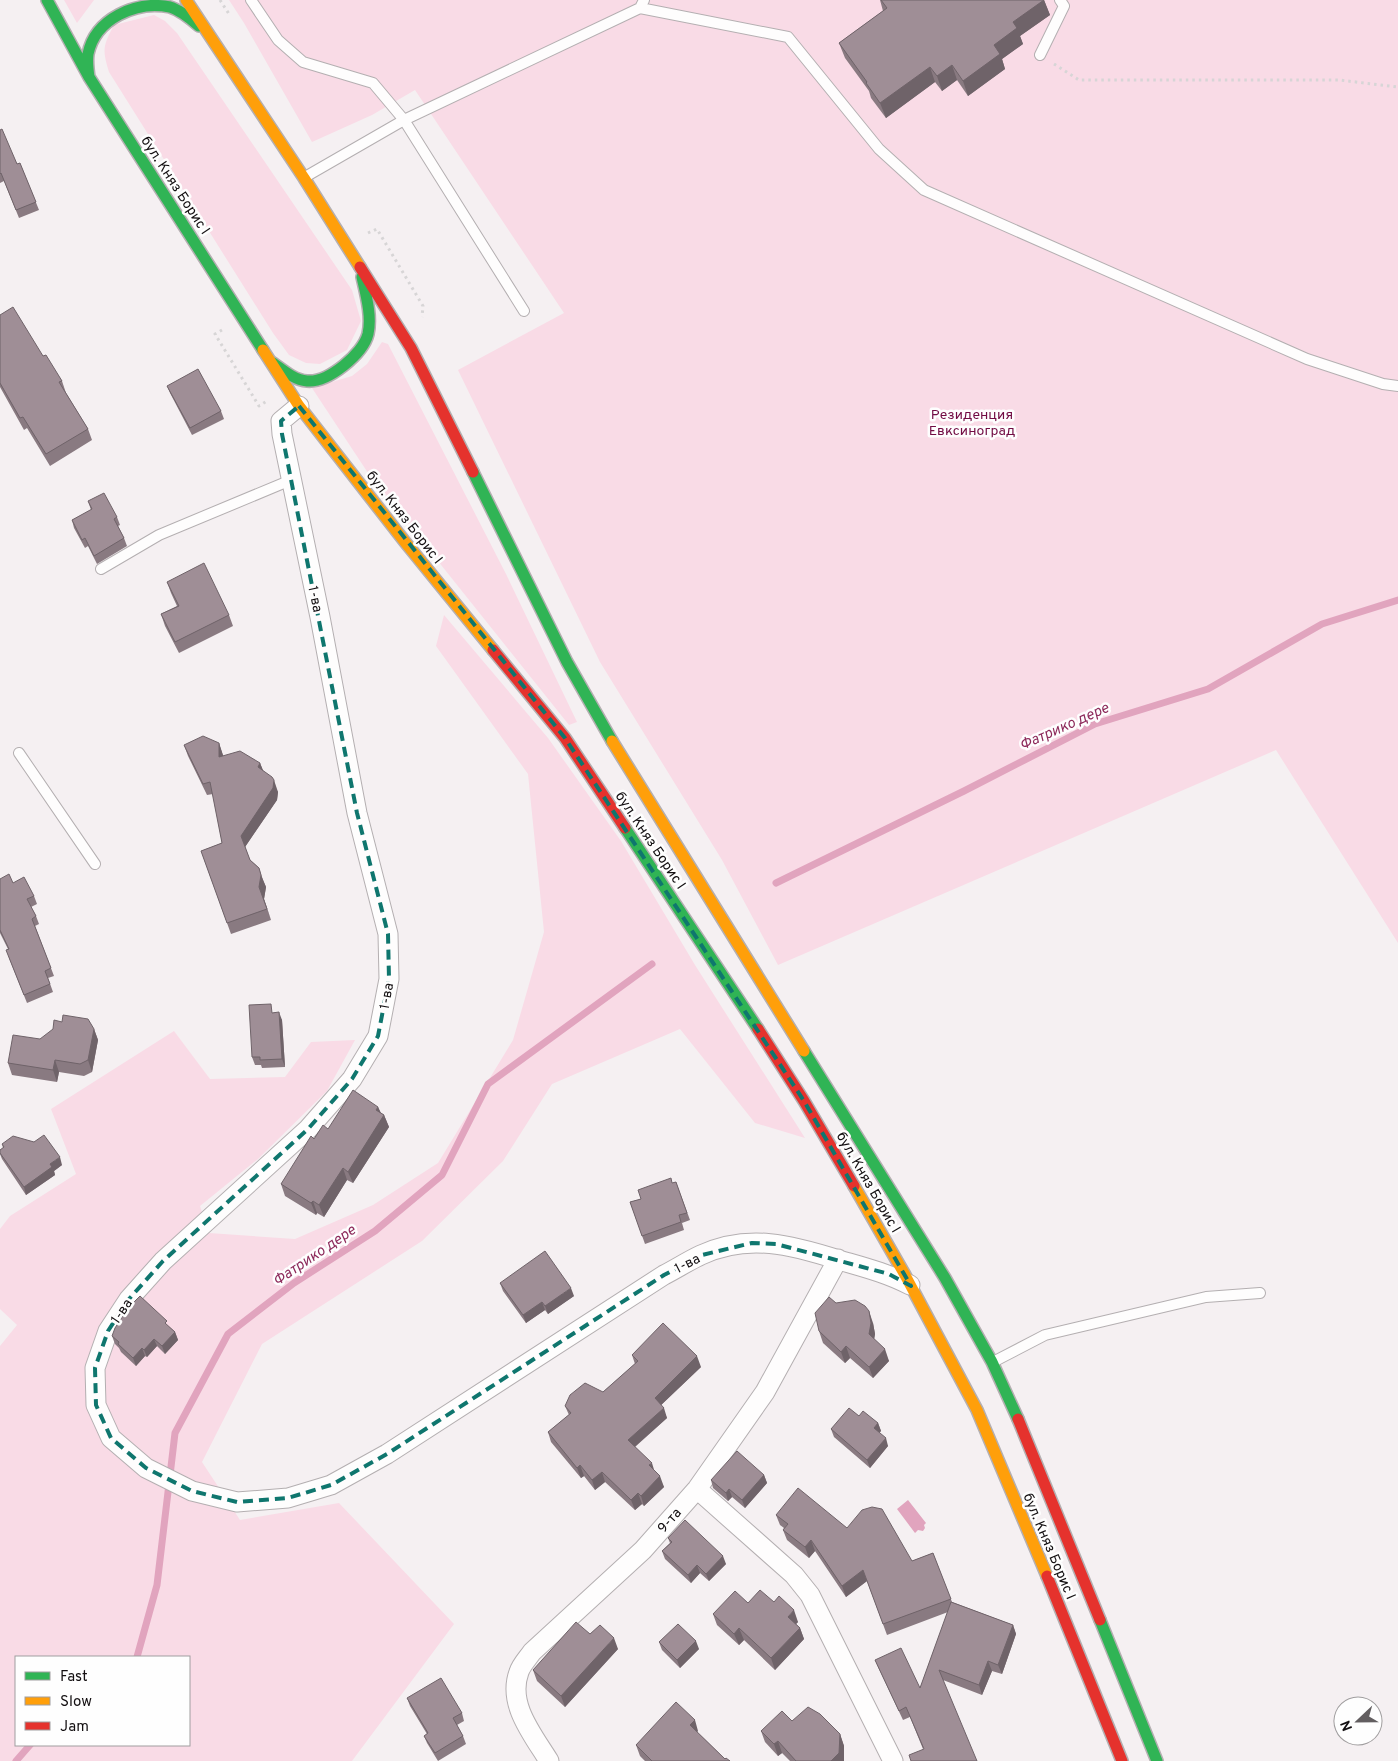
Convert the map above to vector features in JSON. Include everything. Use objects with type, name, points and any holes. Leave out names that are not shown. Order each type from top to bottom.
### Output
[{"type":"highway","name":"бул. Княз Борис I","points":[[47,0],[89,77],[299,406],[405,542],[565,738],[724,974],[798,1092],[911,1286],[976,1410],[1032,1540],[1122,1761]]},
{"type":"highway","name":"бул. Княз Борис I","points":[[186,0],[304,178],[411,348],[583,692],[935,1261],[992,1362],[1058,1514],[1157,1761]]},
{"type":"highway","points":[[89,77],[88,55],[95,34],[109,17],[128,6],[149,2],[171,7],[208,33]]},
{"type":"highway","points":[[272,362],[293,376],[308,382],[336,371],[355,356],[365,342],[369,328],[367,302],[359,264]]},
{"type":"street","name":"1-ва","points":[[299,406],[281,421],[282,434],[290,480],[320,617],[357,813],[388,934],[389,979],[378,1036],[352,1079],[308,1129],[163,1261],[128,1298],[108,1331],[95,1368],[96,1405],[111,1438],[146,1468],[192,1491],[237,1502],[288,1498],[331,1485],[387,1454],[664,1275],[702,1255],[726,1247],[752,1243],[803,1248],[889,1274],[911,1286]]},
{"type":"street","name":"9-та","points":[[549,1761],[524,1721],[516,1695],[519,1672],[532,1652],[643,1550],[697,1489],[765,1392],[838,1259]]},
{"type":"street","points":[[697,1489],[794,1575],[810,1595],[893,1761]]},
{"type":"lane","points":[[251,0],[278,40],[303,62],[373,83],[404,120],[524,311]]},
{"type":"lane","points":[[1040,55],[1064,6],[1060,0]]},
{"type":"lane","points":[[304,178],[404,120],[642,4],[788,37],[879,149],[924,190],[1307,360],[1383,384],[1398,386]]},
{"type":"lane","points":[[101,569],[159,535],[290,480]]},
{"type":"lane","points":[[19,752],[96,864]]},
{"type":"lane","points":[[992,1362],[1045,1335],[1206,1297],[1260,1293]]},
{"type":"path","points":[[1040,55],[1079,80],[1339,80],[1398,87]]},
{"type":"path","points":[[377,228],[423,306]]},
{"type":"path","points":[[215,334],[259,406],[267,400]]},
{"type":"highlighted area","points":[[299,406],[565,738],[804,1101],[911,1286],[889,1274],[776,1244],[752,1243],[702,1255],[664,1275],[387,1454],[331,1485],[288,1498],[237,1502],[192,1491],[146,1468],[111,1438],[96,1405],[95,1368],[108,1331],[129,1299],[163,1261],[308,1129],[352,1079],[378,1036],[389,979],[388,934],[357,813],[282,434],[281,421]]},
{"type":"green space","points":[[64,0],[94,0],[77,23]]},
{"type":"green space","name":"Резиденция Евксиноград","points":[[229,0],[1398,0],[1398,943],[1276,750],[778,965],[722,860],[600,662],[458,370],[564,313],[415,90],[372,115],[312,142]]},
{"type":"green space","points":[[154,15],[165,21],[177,33],[352,290],[361,321],[347,350],[320,364],[306,363],[289,355],[273,333],[109,72],[105,58],[105,48],[114,25]]},
{"type":"green space","points":[[382,342],[388,344],[506,574],[577,722],[569,725],[370,476],[312,388],[352,376],[367,364]]},
{"type":"green space","points":[[444,615],[548,738],[621,841],[695,965],[805,1138],[755,1123],[680,1029],[552,1084],[503,1161],[422,1241],[262,1344],[202,1462],[240,1520],[339,1503],[454,1624],[352,1761],[0,1761],[0,1346],[17,1325],[0,1309],[0,1229],[10,1216],[76,1174],[51,1109],[174,1031],[210,1079],[285,1077],[311,1042],[355,1040],[327,1091],[258,1159],[200,1206],[209,1233],[295,1239],[373,1205],[438,1163],[513,1040],[544,932],[528,774],[436,646]]},
{"type":"shaded area","points":[[908,1500],[926,1523],[923,1531],[918,1530],[915,1533],[897,1509]]},
{"type":"building","points":[[881,0],[1044,0],[1013,22],[1017,28],[994,45],[1000,54],[963,81],[952,65],[937,76],[930,67],[880,103],[839,43],[887,8]]},
{"type":"building","points":[[2,129],[17,164],[20,163],[36,202],[16,210],[0,174],[0,130]]},
{"type":"building","points":[[13,307],[43,356],[46,355],[62,381],[59,382],[88,429],[46,454],[23,417],[20,418],[0,383],[0,315]]},
{"type":"building","points":[[198,369],[221,411],[190,428],[167,386]]},
{"type":"building","points":[[104,493],[117,517],[114,519],[124,538],[94,556],[85,538],[82,540],[72,520],[92,509],[88,501]]},
{"type":"building","points":[[204,563],[229,615],[175,642],[161,614],[179,606],[167,582]]},
{"type":"building","points":[[203,736],[219,743],[219,757],[240,751],[260,763],[258,767],[274,780],[273,788],[241,836],[250,860],[259,868],[261,875],[259,887],[267,909],[227,923],[201,851],[222,843],[210,782],[203,784],[184,745]]},
{"type":"building","points":[[9,874],[13,883],[24,877],[34,896],[27,899],[36,916],[32,919],[51,968],[45,971],[50,984],[24,995],[6,950],[9,949],[0,930],[0,879]]},
{"type":"building","points":[[271,1004],[272,1013],[279,1012],[282,1059],[260,1060],[260,1057],[252,1057],[249,1005]]},
{"type":"building","points":[[63,1015],[88,1019],[94,1029],[88,1060],[80,1064],[55,1060],[53,1070],[8,1063],[13,1035],[40,1039],[53,1029],[54,1020],[62,1022]]},
{"type":"building","points":[[353,1090],[378,1107],[376,1110],[384,1115],[348,1172],[343,1168],[319,1205],[313,1201],[311,1203],[281,1184],[311,1136],[314,1139],[323,1125],[328,1129]]},
{"type":"building","points":[[44,1135],[60,1157],[50,1164],[52,1167],[24,1187],[0,1153],[0,1150],[4,1147],[2,1144],[13,1136],[34,1142]]},
{"type":"building","points":[[671,1178],[672,1183],[676,1182],[687,1213],[679,1215],[681,1222],[642,1236],[630,1202],[641,1199],[638,1190]]},
{"type":"building","points":[[545,1251],[571,1288],[545,1306],[542,1302],[523,1315],[500,1283]]},
{"type":"building","points":[[140,1296],[167,1321],[165,1323],[175,1332],[162,1346],[154,1339],[133,1358],[112,1336],[128,1308]]},
{"type":"building","points":[[829,1297],[836,1303],[855,1300],[869,1311],[871,1323],[869,1334],[885,1349],[869,1367],[846,1346],[841,1352],[819,1331],[815,1313]]},
{"type":"building","points":[[663,1323],[697,1356],[655,1398],[664,1408],[628,1440],[652,1463],[649,1465],[660,1476],[641,1496],[638,1493],[631,1500],[602,1472],[592,1480],[580,1465],[577,1468],[548,1432],[571,1413],[565,1406],[570,1395],[585,1383],[603,1392],[638,1361],[632,1355]]},
{"type":"building","points":[[849,1408],[859,1416],[863,1411],[878,1423],[874,1428],[886,1438],[867,1460],[831,1429]]},
{"type":"building","points":[[737,1451],[764,1475],[742,1500],[729,1489],[726,1493],[711,1480]]},
{"type":"building","points":[[798,1488],[847,1528],[862,1510],[872,1507],[882,1509],[912,1561],[933,1553],[951,1599],[883,1624],[863,1570],[842,1586],[811,1540],[805,1547],[783,1530],[788,1524],[776,1515]]},
{"type":"building","points":[[685,1520],[723,1556],[706,1574],[697,1565],[688,1575],[662,1551],[672,1542],[668,1538]]},
{"type":"building","points":[[760,1590],[774,1602],[779,1596],[794,1610],[788,1617],[800,1628],[771,1658],[739,1628],[734,1634],[713,1614],[735,1591],[748,1603]]},
{"type":"building","points":[[951,1602],[1013,1625],[998,1665],[988,1661],[979,1685],[939,1670],[977,1761],[911,1761],[909,1755],[924,1749],[906,1707],[899,1711],[875,1660],[901,1648],[920,1688]]},
{"type":"building","points":[[576,1622],[590,1634],[600,1625],[614,1638],[561,1696],[533,1670]]},
{"type":"building","points":[[678,1624],[696,1641],[677,1660],[659,1642]]},
{"type":"building","points":[[441,1678],[462,1713],[453,1718],[463,1736],[435,1753],[424,1736],[428,1733],[407,1698]]},
{"type":"building","points":[[676,1702],[695,1720],[690,1725],[725,1759],[730,1761],[652,1761],[636,1745]]},
{"type":"building","points":[[808,1707],[820,1714],[840,1734],[839,1753],[831,1761],[796,1761],[778,1741],[774,1744],[761,1731],[782,1711],[792,1721]]},
{"type":"waterway","name":"Фатрико дере","points":[[776,883],[964,791],[1095,724],[1208,689],[1322,624],[1398,600]]},
{"type":"waterway","name":"Фатрико дере","points":[[137,1656],[157,1585],[175,1433],[228,1334],[294,1283],[375,1231],[442,1175],[488,1084],[652,964]]},
{"type":"waterway","name":"Фатрико дере","points":[[16,1761],[29,1746]]},
{"type":"traffic: fast","points":[[47,0],[89,77],[263,350]]},
{"type":"traffic: fast","points":[[89,77],[88,54],[92,42],[99,31],[119,15],[144,6],[170,7],[181,12],[199,26]]},
{"type":"traffic: fast","points":[[273,363],[293,377],[307,381],[325,377],[344,366],[359,350],[368,334],[368,306],[362,277]]},
{"type":"traffic: fast","points":[[473,472],[567,662],[612,741]]},
{"type":"traffic: fast","points":[[625,828],[758,1029]]},
{"type":"traffic: fast","points":[[804,1051],[945,1278],[992,1362],[1018,1419]]},
{"type":"traffic: fast","points":[[1100,1620],[1157,1761]]},
{"type":"traffic: slow","points":[[186,0],[304,178],[360,267]]},
{"type":"traffic: slow","points":[[263,350],[299,406],[405,542],[493,650]]},
{"type":"traffic: slow","points":[[612,741],[804,1051]]},
{"type":"traffic: slow","points":[[854,1186],[905,1275],[977,1410],[1047,1576]]},
{"type":"traffic: jam","points":[[360,267],[411,348],[473,472]]},
{"type":"traffic: jam","points":[[493,650],[565,738],[625,828]]},
{"type":"traffic: jam","points":[[758,1029],[804,1101],[854,1186]]},
{"type":"traffic: jam","points":[[1018,1419],[1100,1620]]},
{"type":"traffic: jam","points":[[1047,1576],[1122,1761]]}]
